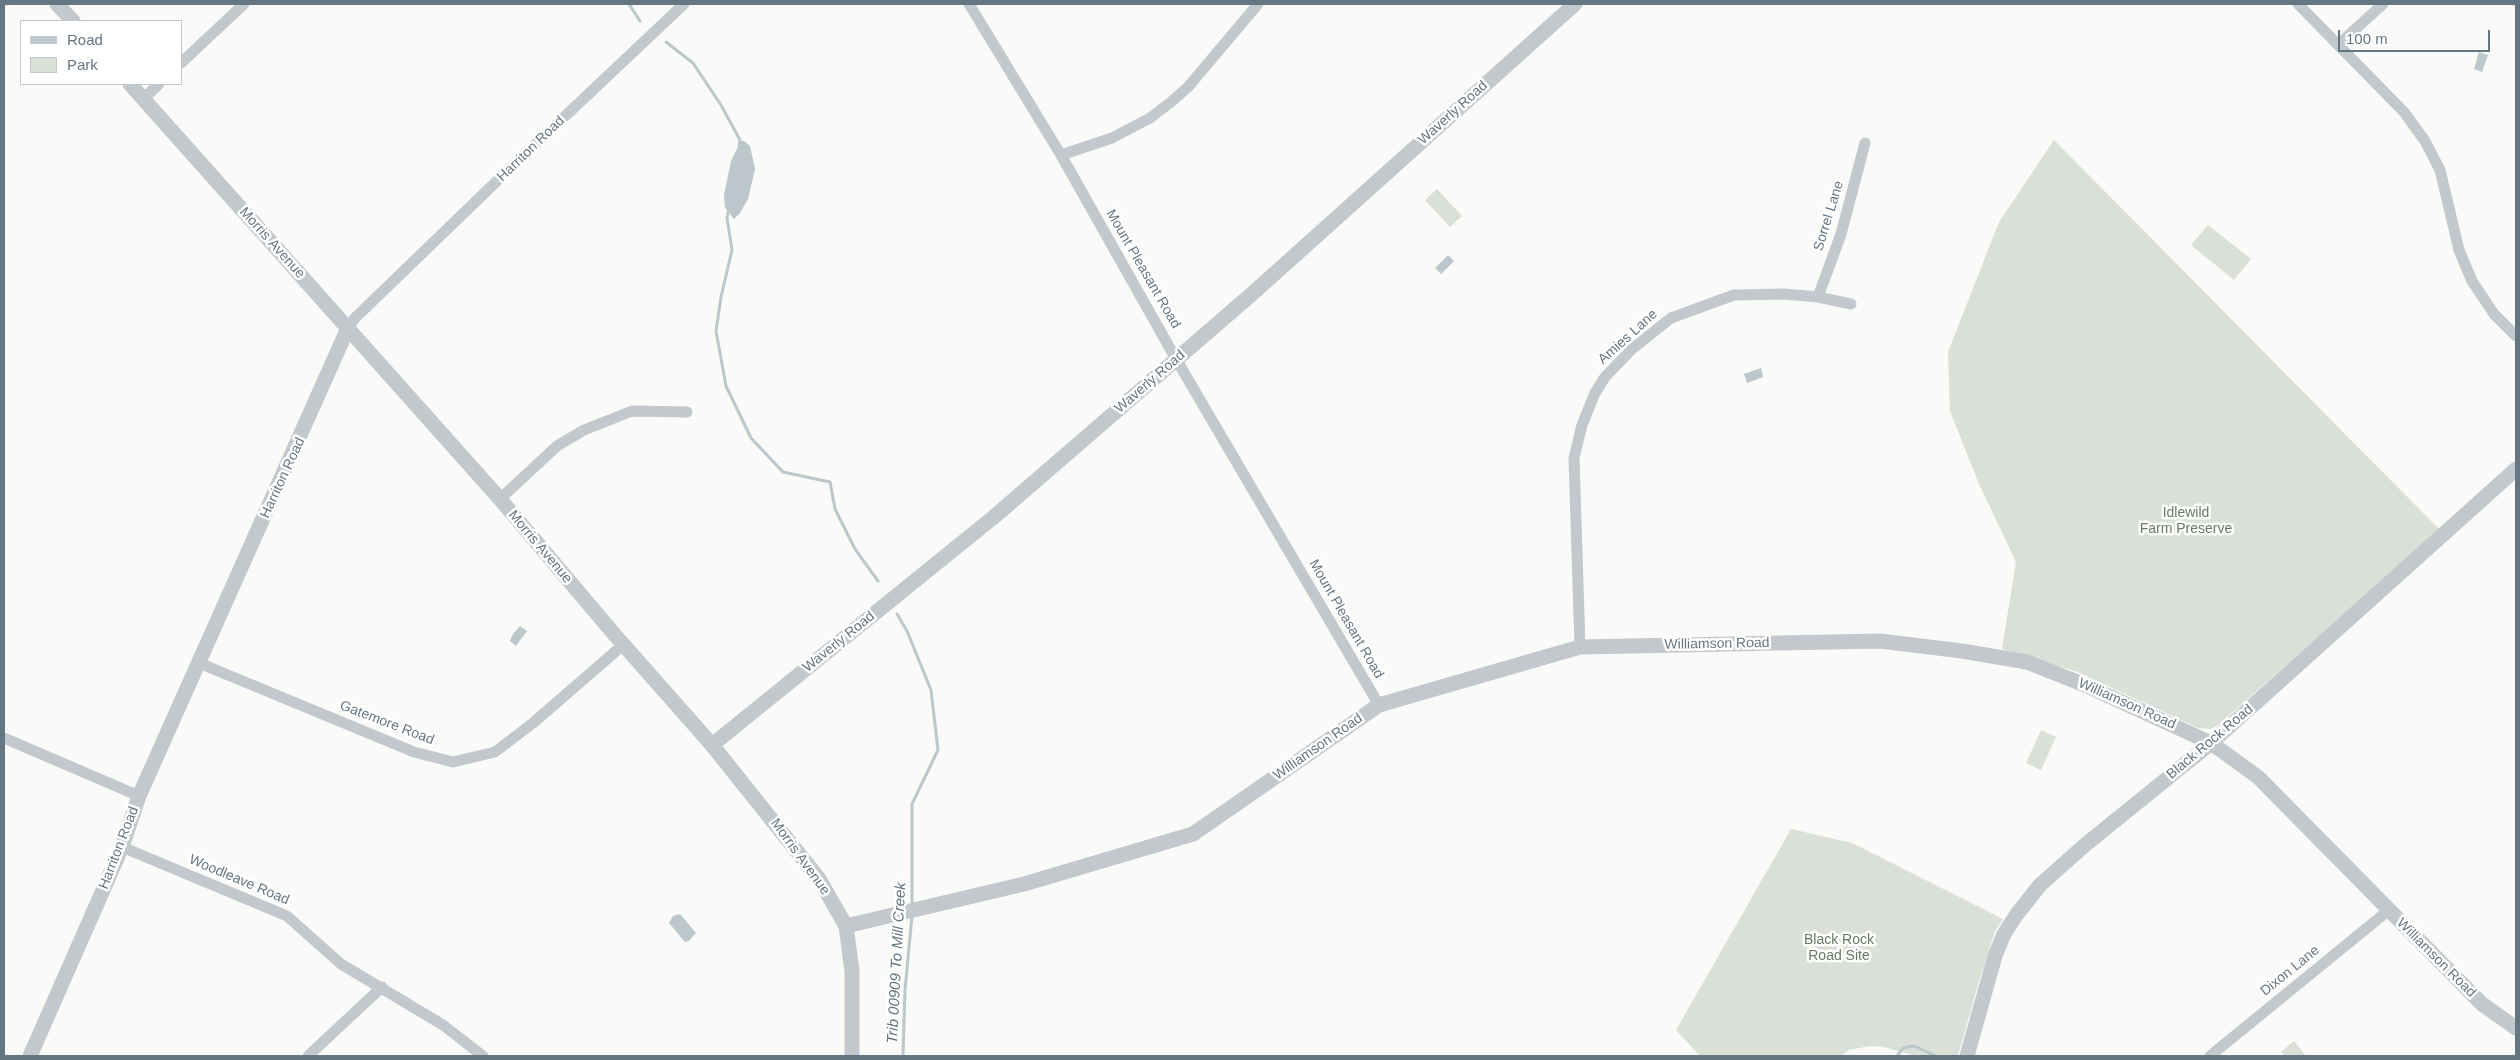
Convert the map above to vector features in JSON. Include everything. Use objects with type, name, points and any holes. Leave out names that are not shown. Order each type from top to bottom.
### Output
[{"type":"street","points":[[56,4],[72,20]]},
{"type":"street","points":[[182,62],[244,4]]},
{"type":"street","name":"Harriton Road","points":[[30,1056],[122,847],[139,796],[348,328],[355,318],[433,242],[684,4]]},
{"type":"street","name":"Mount Pleasant Road","points":[[969,4],[1061,155],[1176,358],[1378,705]]},
{"type":"street","points":[[1061,155],[1112,138],[1150,118],[1171,102],[1188,87],[1258,4]]},
{"type":"street","name":"Waverly Road","points":[[712,745],[969,538],[1176,358],[1261,287],[1575,4]]},
{"type":"street","points":[[2298,4],[2404,112],[2425,141],[2440,170],[2459,250],[2472,281],[2494,314],[2516,336]]},
{"type":"street","points":[[2338,45],[2383,4]]},
{"type":"street","name":"Morris Avenue","points":[[131,85],[500,499],[712,745],[819,878],[846,926],[852,971],[852,1056]]},
{"type":"street","points":[[144,99],[158,85]]},
{"type":"street","name":"Sorrel Lane","points":[[1818,297],[1840,234],[1865,143]]},
{"type":"street","name":"Amies Lane","points":[[1580,647],[1574,458],[1582,426],[1595,393],[1605,377],[1632,349],[1671,318],[1734,295],[1784,294],[1818,297],[1851,304]]},
{"type":"street","points":[[500,499],[557,446],[584,430],[632,411],[687,412]]},
{"type":"street","name":"Black Rock Road","points":[[1968,1056],[1995,956],[2004,934],[2029,898],[2084,845],[2211,743],[2516,469]]},
{"type":"street","name":"Williamson Road","points":[[846,926],[1024,884],[1193,834],[1378,705],[1580,647],[1880,641],[1962,651],[2027,662],[2085,685],[2211,743],[2258,777],[2482,1004],[2516,1028]]},
{"type":"street","name":"Gatemore Road","points":[[199,662],[414,752],[453,762],[495,752],[533,723],[624,645]]},
{"type":"street","points":[[4,738],[139,796]]},
{"type":"street","name":"Woodleave Road","points":[[122,847],[287,916],[341,964],[443,1025],[484,1056]]},
{"type":"street","name":"Dixon Lane","points":[[2210,1056],[2390,910]]},
{"type":"street","points":[[308,1056],[382,987]]},
{"type":"green space","name":"Idlewild Farm Preserve","points":[[2054,140],[2440,530],[2218,725],[2211,729],[2198,728],[2078,672],[2002,649],[2016,562],[1979,484],[1950,411],[1948,352],[1999,222]]},
{"type":"green space","points":[[1437,189],[1462,216],[1450,227],[1425,200]]},
{"type":"green space","points":[[2208,225],[2251,259],[2234,280],[2191,245]]},
{"type":"green space","points":[[2041,730],[2056,737],[2041,770],[2026,763]]},
{"type":"green space","name":"Black Rock Road Site","points":[[1791,829],[1852,843],[2003,919],[1995,931],[1958,1056],[1916,1056],[1884,1047],[1871,1046],[1848,1050],[1842,1056],[1700,1056],[1676,1030]]},
{"type":"green space","points":[[2294,1041],[2306,1056],[2285,1056],[2281,1052]]},
{"type":"shaded area","points":[[2479,52],[2488,55],[2482,72],[2474,69]]},
{"type":"shaded area","points":[[741,141],[750,146],[755,169],[748,199],[734,219],[725,208],[724,195],[731,161]]},
{"type":"shaded area","points":[[1448,255],[1454,261],[1441,274],[1435,268]]},
{"type":"shaded area","points":[[1761,368],[1763,377],[1747,383],[1744,374]]},
{"type":"shaded area","points":[[520,626],[527,631],[516,646],[510,641]]},
{"type":"shaded area","points":[[680,914],[696,933],[689,941],[685,942],[669,923],[673,916]]},
{"type":"waterway","name":"Trib 00909 To Mill Creek","points":[[629,4],[640,21]]},
{"type":"waterway","name":"Trib 00909 To Mill Creek","points":[[666,42],[693,63],[721,105],[740,140],[739,148]]},
{"type":"waterway","name":"Trib 00909 To Mill Creek","points":[[729,208],[727,218],[732,250],[721,297],[716,331],[726,386],[751,438],[783,472],[830,482],[835,509],[855,549],[878,581]]},
{"type":"waterway","name":"Trib 00909 To Mill Creek","points":[[897,614],[907,631],[931,690],[938,750],[912,804],[912,907]]},
{"type":"waterway","name":"Trib 00909 To Mill Creek","points":[[903,1056],[905,990],[912,916]]},
{"type":"waterway","points":[[1897,1056],[1903,1048],[1914,1046],[1936,1056]]}]
